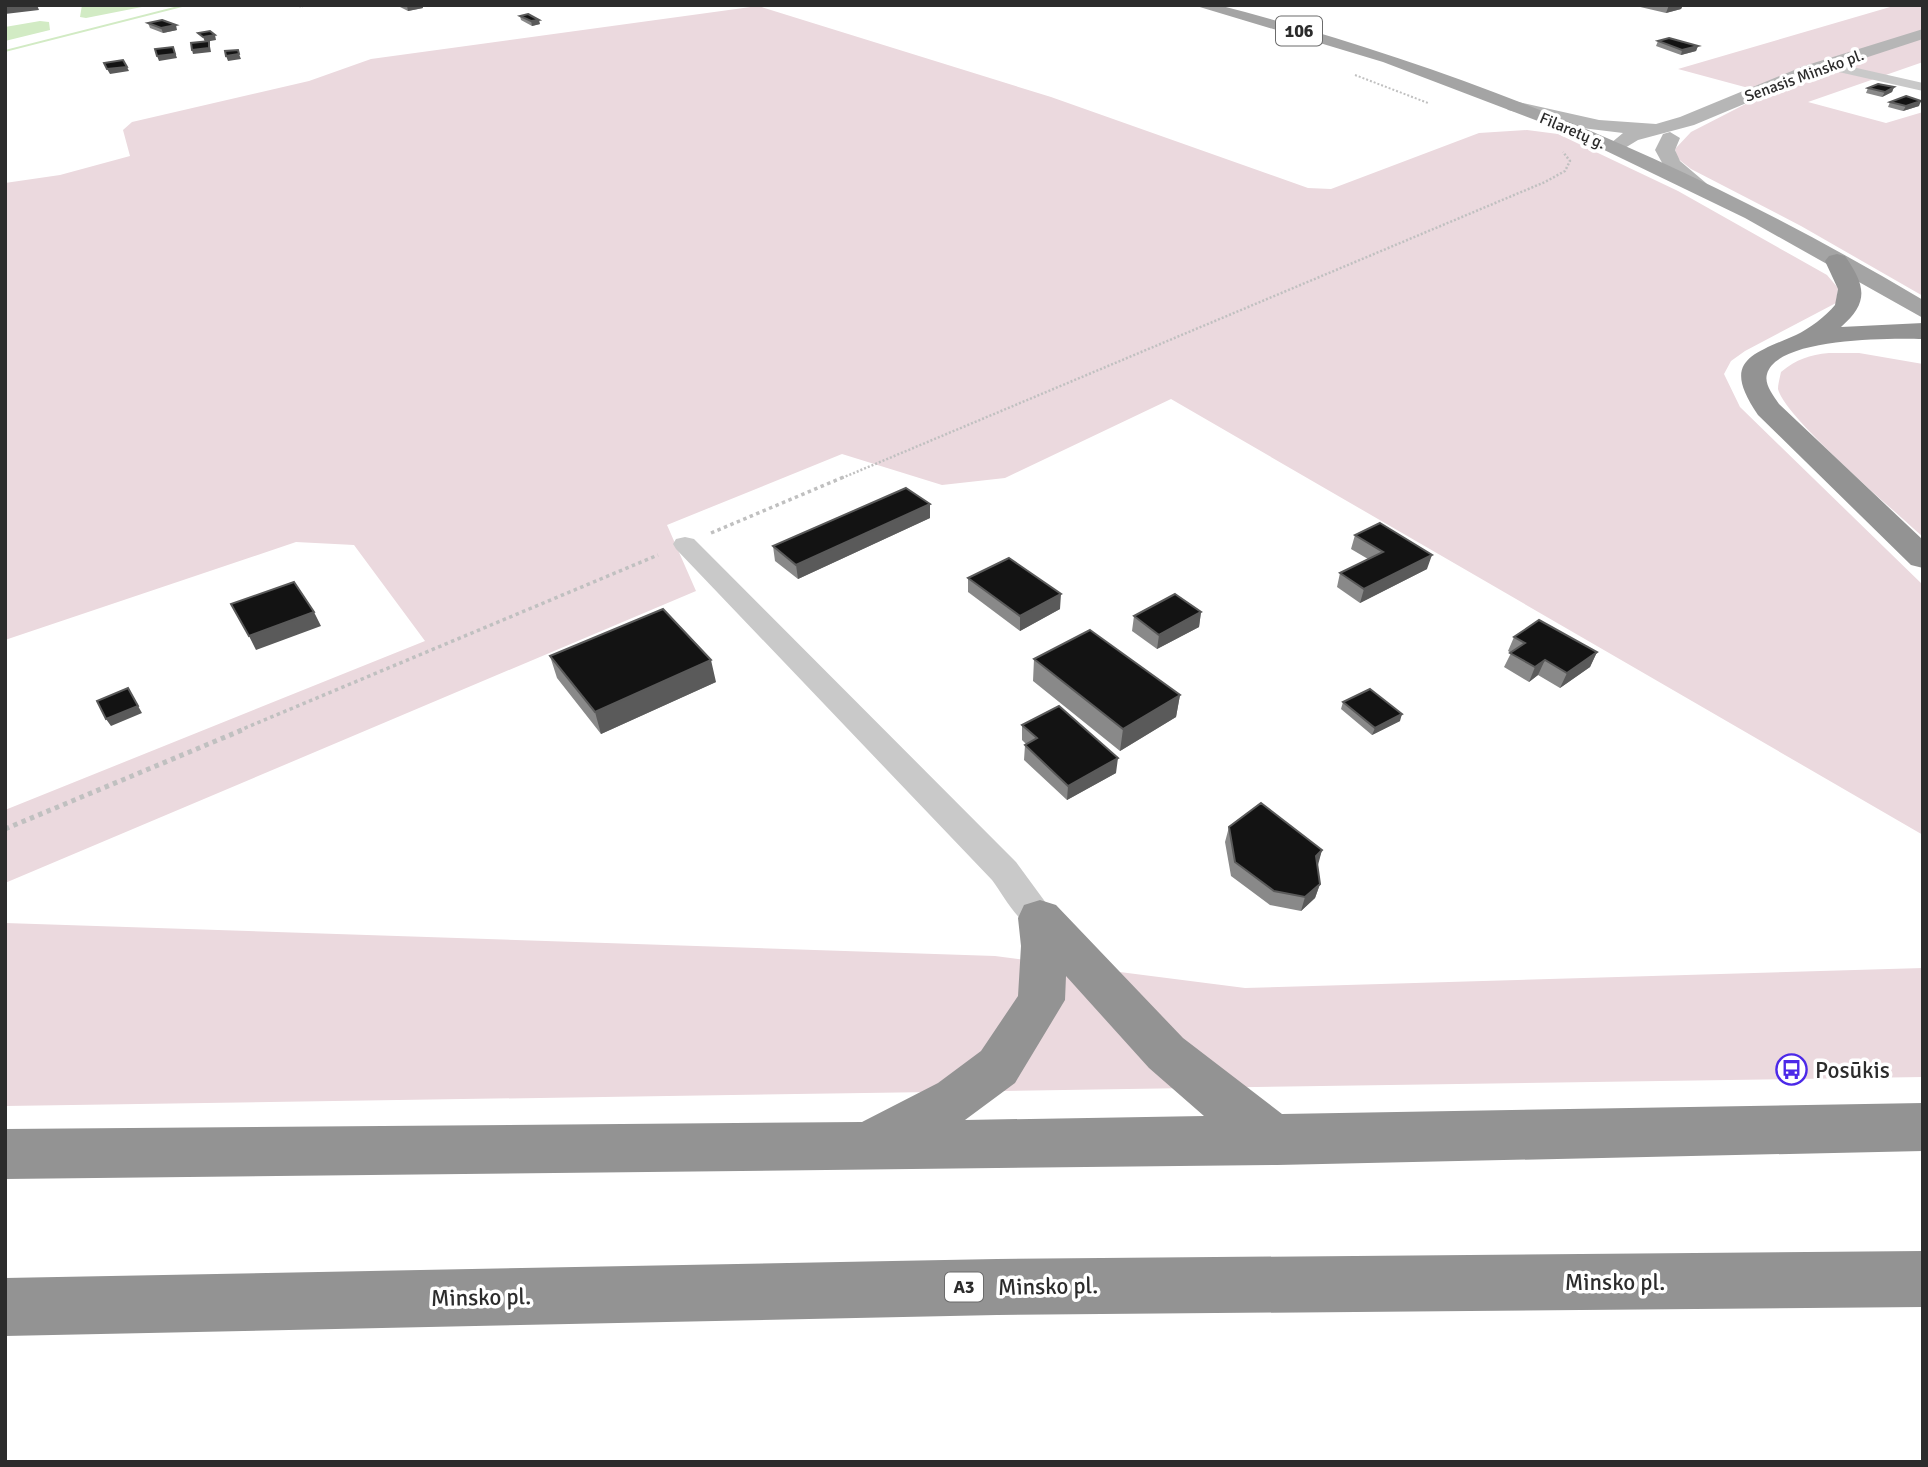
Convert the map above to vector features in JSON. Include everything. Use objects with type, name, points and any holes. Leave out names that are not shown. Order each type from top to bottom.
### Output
[{"type":"highway","points":[[1837,261],[1849,279],[1850,306],[1844,314],[1808,339],[1777,352],[1755,368],[1757,391],[1768,409],[1923,558]]},
{"type":"highway","points":[[1808,339],[1866,331],[1923,331]]},
{"type":"highway","points":[[1777,352],[1861,349],[1918,351]]},
{"type":"highway","points":[[1040,918],[1166,1053],[1209,1090],[1277,1140]]},
{"type":"highway","points":[[865,1146],[956,1099],[998,1067],[1041,1000],[1044,946],[1040,918]]},
{"type":"highway","points":[[5,1154],[865,1146],[1923,1127]]},
{"type":"highway","name":"Minsko pl.","points":[[5,1307],[984,1287],[1923,1279]]},
{"type":"main road","name":"Filaretų g.","points":[[1200,5],[1344,44],[1514,106],[1615,148],[1699,187],[1923,311]]},
{"type":"main road","name":"Senasis Minsko pl.","points":[[1663,133],[1826,65],[1923,34]]},
{"type":"main road","points":[[1514,106],[1595,126],[1663,133]]},
{"type":"main road","points":[[1615,148],[1649,145],[1663,133]]},
{"type":"main road","points":[[1663,133],[1665,150],[1672,164],[1699,187]]},
{"type":"street","points":[[1826,65],[1923,87]]},
{"type":"street","points":[[685,544],[1004,871],[1040,918]]},
{"type":"path","points":[[295,5],[303,7]]},
{"type":"path","points":[[5,829],[1545,182]]},
{"type":"shaded area","points":[[82,5],[152,5],[86,18],[80,17]]},
{"type":"shaded area","points":[[1897,5],[1923,5],[1923,62],[1808,102],[1886,123],[1923,112],[1923,296],[1801,226],[1691,169],[1677,158],[1675,149],[1691,132],[1767,93],[1678,69]]},
{"type":"shaded area","points":[[758,6],[1051,97],[1308,188],[1331,189],[1479,133],[1527,130],[1558,134],[1678,191],[1827,275],[1838,288],[1836,303],[1745,351],[1731,361],[1724,374],[1740,407],[1923,585],[1923,835],[1171,399],[1005,478],[942,485],[842,454],[667,525],[696,591],[5,883],[5,810],[425,641],[354,545],[296,542],[5,640],[5,183],[60,175],[130,156],[123,130],[132,122],[309,81],[371,59]]},
{"type":"shaded area","points":[[49,22],[50,30],[5,41],[5,27]]},
{"type":"shaded area","points":[[1829,353],[1859,353],[1923,364],[1923,537],[1820,442],[1785,403],[1778,389],[1781,372],[1803,358]]},
{"type":"shaded area","points":[[5,923],[995,956],[1245,988],[1923,968],[1923,1077],[5,1106]]},
{"type":"building","points":[[528,14],[539,20],[531,21],[520,16]]},
{"type":"building","points":[[162,20],[176,25],[161,28],[148,23]]},
{"type":"building","points":[[210,31],[215,35],[203,37],[198,33]]},
{"type":"building","points":[[1669,38],[1698,46],[1682,50],[1658,41]]},
{"type":"building","points":[[209,41],[209,48],[192,50],[191,43]]},
{"type":"building","points":[[173,47],[175,54],[157,56],[155,49]]},
{"type":"building","points":[[238,50],[239,54],[226,56],[225,51]]},
{"type":"building","points":[[123,60],[127,67],[107,69],[104,63]]},
{"type":"building","points":[[1878,84],[1894,87],[1885,92],[1868,88]]},
{"type":"building","points":[[1906,96],[1921,101],[1906,106],[1890,102]]},
{"type":"building","points":[[906,488],[930,504],[796,565],[773,546]]},
{"type":"building","points":[[1380,523],[1432,555],[1364,589],[1340,573],[1383,552],[1355,535]]},
{"type":"building","points":[[1009,558],[1061,594],[1020,616],[968,578]]},
{"type":"building","points":[[294,582],[314,612],[249,636],[231,604]]},
{"type":"building","points":[[1175,594],[1201,612],[1159,635],[1134,616]]},
{"type":"building","points":[[663,609],[711,660],[595,712],[550,656]]},
{"type":"building","points":[[1539,620],[1597,652],[1567,673],[1545,660],[1535,667],[1510,653],[1525,643],[1514,637]]},
{"type":"building","points":[[1090,630],[1180,695],[1123,729],[1034,659]]},
{"type":"building","points":[[128,688],[138,706],[106,719],[97,701]]},
{"type":"building","points":[[1370,689],[1402,714],[1375,728],[1343,702]]},
{"type":"building","points":[[1059,706],[1118,758],[1068,786],[1025,745],[1037,738],[1022,725]]},
{"type":"building","points":[[1261,803],[1322,850],[1316,856],[1320,884],[1305,897],[1274,891],[1235,862],[1229,827]]},
{"type":"waterway","points":[[5,51],[188,5]]},
{"type":"place","name":"Posūkis","points":[[1792,1070]]}]
